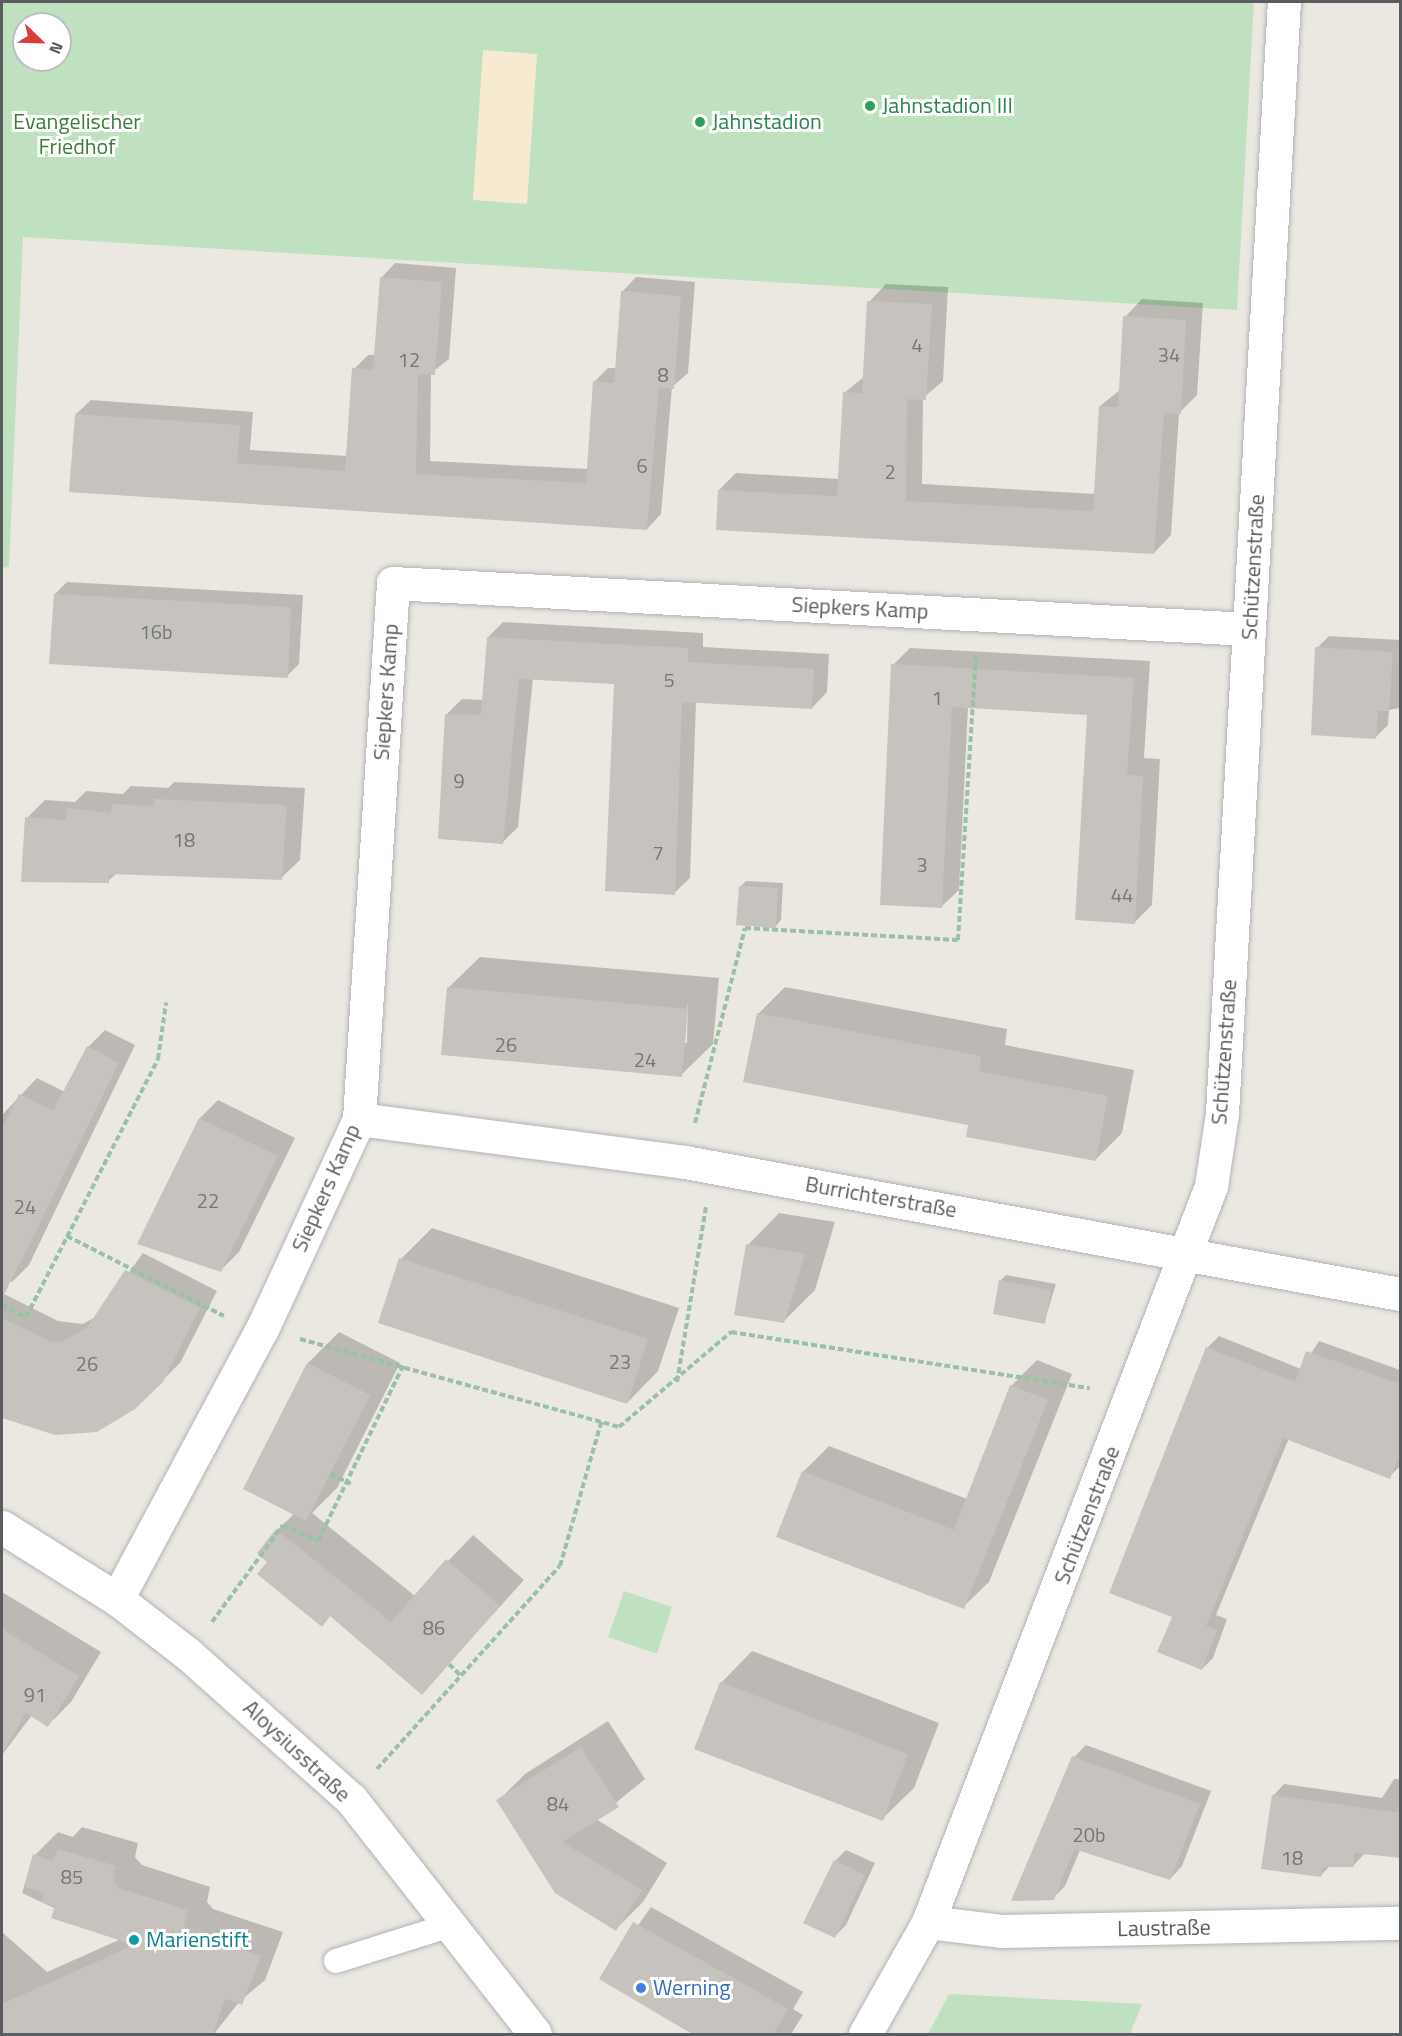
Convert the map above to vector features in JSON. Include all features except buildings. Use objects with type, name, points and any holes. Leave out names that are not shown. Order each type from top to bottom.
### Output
[{"type":"street","name":"Schützenstraße","points":[[865,2034],[928,1922],[1188,1257],[1211,1185],[1222,1113],[1284,2]]},
{"type":"street","name":"Siepkers Kamp","points":[[117,1599],[262,1329],[359,1119],[393,583],[1249,629]]},
{"type":"street","name":"Burrichterstraße","points":[[359,1119],[699,1164],[1188,1257],[1401,1294]]},
{"type":"street","name":"Aloysiusstraße","points":[[2,1527],[117,1599],[188,1654],[351,1799],[535,2034]]},
{"type":"street","name":"Laustraße","points":[[928,1922],[1002,1931],[1401,1923]]},
{"type":"lane","points":[[336,1961],[451,1925]]},
{"type":"path","points":[[677,1383],[699,1164],[745,928],[958,940],[978,615]]},
{"type":"path","points":[[2,1305],[26,1317],[158,1059],[166,1003]]},
{"type":"path","points":[[67,1236],[262,1329],[602,1420],[619,1427],[677,1383],[731,1332],[1132,1396]]},
{"type":"path","points":[[188,1654],[283,1525],[318,1541],[351,1484],[403,1366]]},
{"type":"path","points":[[351,1799],[560,1566],[602,1420]]},
{"type":"path","points":[[330,1474],[351,1484]]},
{"type":"path","points":[[449,1664],[462,1677]]},
{"type":"green space","name":"Jahnstadion","points":[[2,2],[1254,2],[1237,310],[23,237],[9,567],[2,568]]},
{"type":"green space","points":[[624,1591],[672,1607],[657,1654],[608,1637]]},
{"type":"green space","points":[[949,1994],[1142,2004],[1130,2034],[928,2034]]},
{"type":"sand","points":[[483,50],[537,54],[527,204],[473,200]]},
{"type":"place","name":"Jahnstadion III","points":[[870,106]]},
{"type":"place","name":"Jahnstadion","points":[[700,122]]},
{"type":"place","name":"Marienstift","points":[[134,1940]]},
{"type":"place","name":"Werning","points":[[641,1988]]},
{"type":"park label","name":"Evangelischer Friedhof","points":[[77,134]]}]
